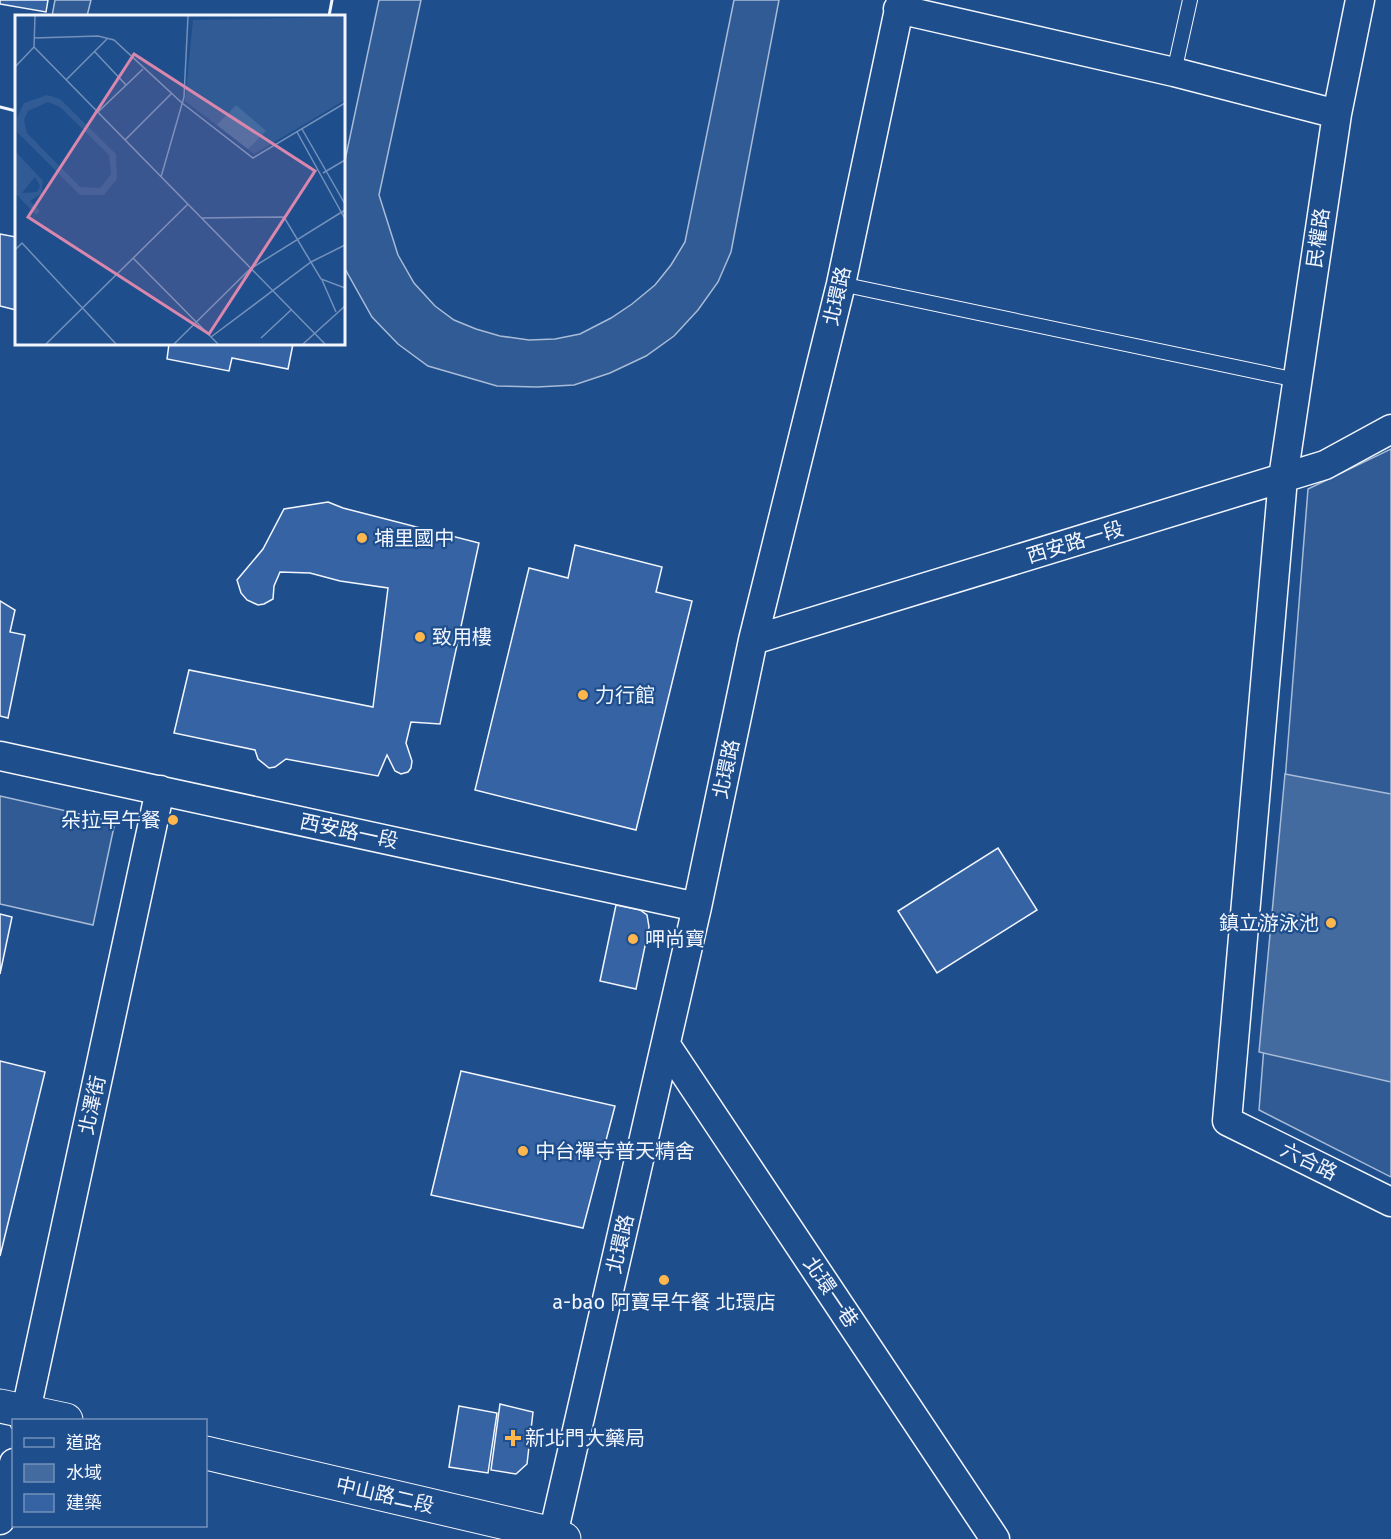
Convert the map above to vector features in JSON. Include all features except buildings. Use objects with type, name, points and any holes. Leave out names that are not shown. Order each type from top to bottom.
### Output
[{"type":"street","name":"民權路","points":[[1227,1121],[1283,478],[1336,114],[1360,0]]},
{"type":"street","points":[[899,5],[1336,114]]},
{"type":"street","name":"北環路","points":[[556,1537],[697,907],[753,640],[841,284],[899,5]]},
{"type":"street","name":"西安路一段","points":[[753,640],[1325,465],[1391,429]]},
{"type":"street","name":"西安路一段","points":[[0,756],[697,907]]},
{"type":"street","name":"北澤街","points":[[17,1412],[160,790]]},
{"type":"street","name":"北環一巷","points":[[666,1044],[995,1539]]},
{"type":"street","name":"六合路","points":[[1227,1121],[1391,1202]]},
{"type":"street","points":[[17,1412],[60,1419]]},
{"type":"street","name":"中山路二段","points":[[207,1453],[556,1537]]},
{"type":"street","points":[[0,1520],[12,1471]]},
{"type":"lane","points":[[1174,72],[1190,0]]},
{"type":"lane","points":[[841,284],[1297,380]]},
{"type":"shaded area","points":[[55,0],[91,0],[87,15],[52,15]]},
{"type":"shaded area","points":[[379,0],[421,0],[379,195],[398,255],[414,283],[435,306],[454,320],[500,336],[529,340],[555,339],[580,334],[611,318],[655,285],[685,242],[734,0],[779,0],[731,252],[718,282],[698,310],[674,336],[646,356],[610,373],[574,385],[497,386],[428,366],[398,344],[372,317],[345,269],[345,160]]},
{"type":"shaded area","points":[[1391,449],[1391,1177],[1259,1110],[1308,489]]},
{"type":"shaded area","points":[[0,796],[115,822],[93,925],[0,904]]},
{"type":"water","name":"鎮立游泳池","points":[[1285,774],[1391,794],[1391,1082],[1259,1052]]},
{"type":"wall","points":[[329,15],[332,0]]},
{"type":"wall","points":[[0,107],[15,111]]},
{"type":"place","name":"埔里國中","points":[[362,538]]},
{"type":"place","name":"致用樓","points":[[420,637]]},
{"type":"place","name":"力行館","points":[[583,695]]},
{"type":"place","name":"朵拉早午餐","points":[[173,820]]},
{"type":"place","name":"鎮立游泳池","points":[[1331,923]]},
{"type":"place","name":"呷尚寶","points":[[633,939]]},
{"type":"place","name":"中台禪寺普天精舍","points":[[523,1151]]},
{"type":"place","name":"a-bao 阿寶早午餐 北環店","points":[[664,1280]]},
{"type":"place","name":"新北門大藥局","points":[[513,1438]]}]
